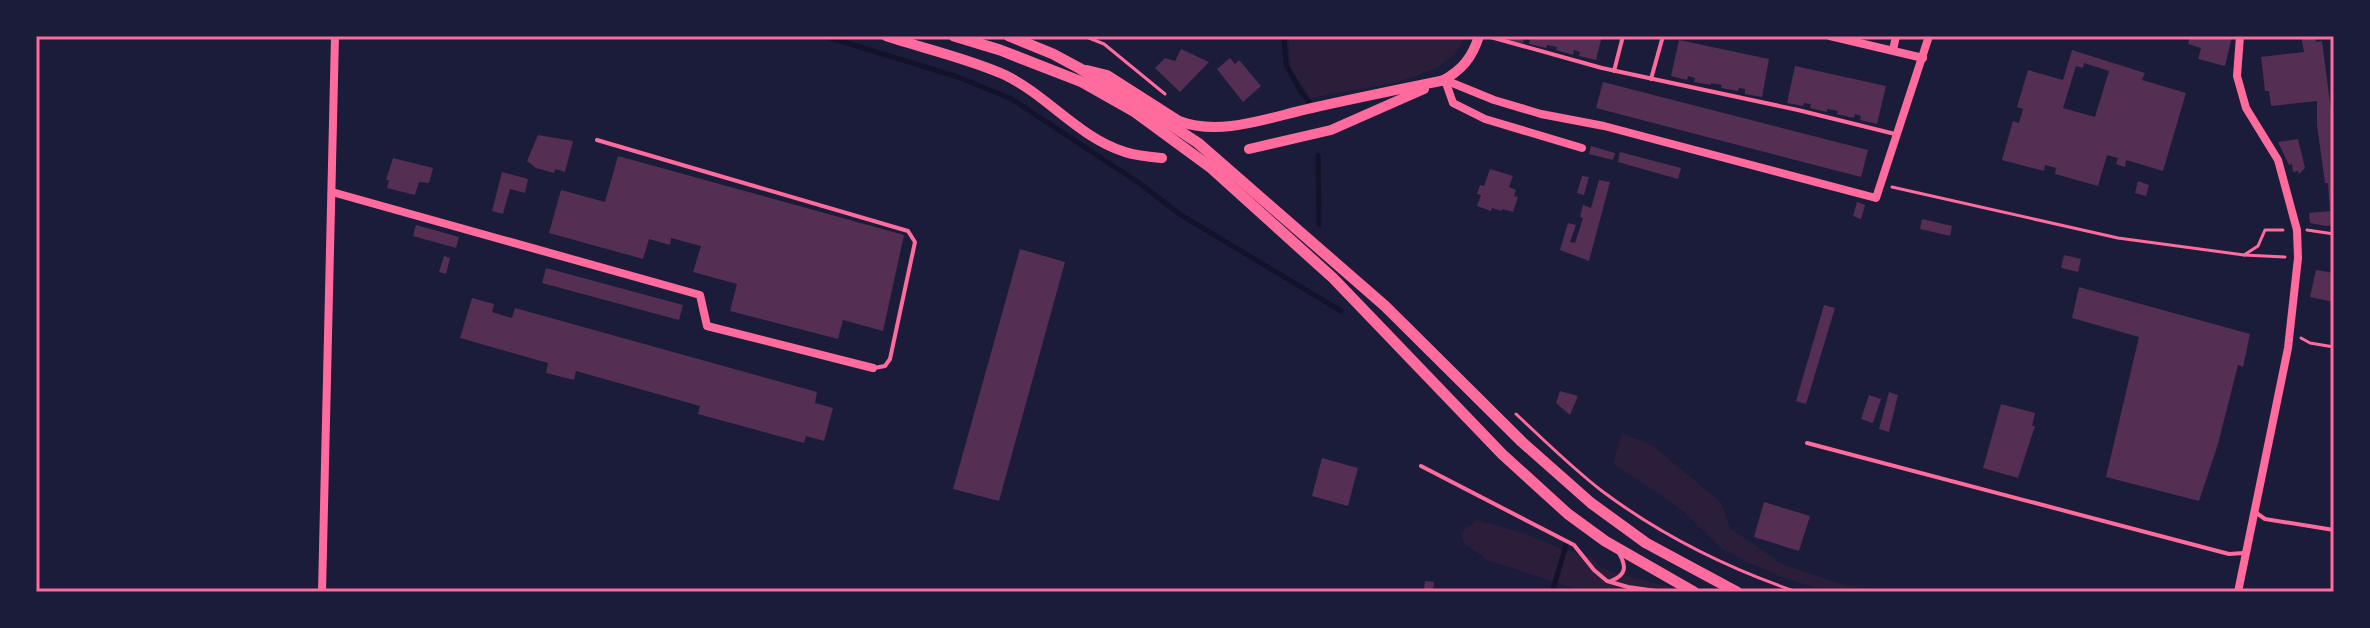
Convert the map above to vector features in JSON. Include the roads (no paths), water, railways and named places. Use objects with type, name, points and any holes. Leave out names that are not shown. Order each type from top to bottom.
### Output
[{"type":"main road","points":[[954,36],[1082,82],[1135,112],[1210,167],[1333,278],[1502,454],[1568,514],[1617,548],[1694,592]]},
{"type":"main road","points":[[1009,36],[1079,68],[1198,143],[1385,306],[1522,442],[1591,503],[1646,543],[1737,592]]},
{"type":"street","points":[[322,592],[335,36]]},
{"type":"street","points":[[886,36],[1004,75],[1023,85],[1095,139],[1126,153],[1162,158]]},
{"type":"street","points":[[1249,149],[1331,130],[1445,80],[1465,66],[1479,36]]},
{"type":"street","points":[[1830,36],[1923,58]]},
{"type":"street","points":[[1893,50],[1896,36]]},
{"type":"street","points":[[1079,68],[1107,75],[1179,121],[1206,127],[1249,123],[1445,80],[1494,100],[1541,114],[1604,126],[1876,198],[1929,36]]},
{"type":"street","points":[[2240,36],[2237,76],[2246,108],[2278,160],[2297,230],[2298,258],[2289,335],[2241,590]]},
{"type":"street","points":[[1445,80],[1453,103],[1485,119],[1582,148]]},
{"type":"street","points":[[332,192],[700,295],[707,326],[873,368]]},
{"type":"lane","points":[[1487,36],[1614,71],[1898,134]]},
{"type":"lane","points":[[1614,71],[1623,36]]},
{"type":"lane","points":[[1651,79],[1663,36]]},
{"type":"lane","points":[[597,140],[908,231],[915,242],[890,359],[885,366],[873,368]]},
{"type":"lane","points":[[1807,443],[2229,554],[2246,553]]},
{"type":"lane","points":[[1421,466],[1574,545],[1607,581],[1663,592]]},
{"type":"lane","points":[[2255,512],[2265,519],[2334,530]]},
{"type":"lane","points":[[1611,581],[1624,572],[1625,563],[1617,548]]},
{"type":"waterway","points":[[824,36],[958,77],[1012,99],[1139,183],[1181,215],[1341,311]]},
{"type":"waterway","points":[[1284,36],[1286,65],[1311,105]]},
{"type":"waterway","points":[[1318,156],[1319,225]]},
{"type":"waterway","points":[[1559,592],[1553,589],[1566,545]]}]
